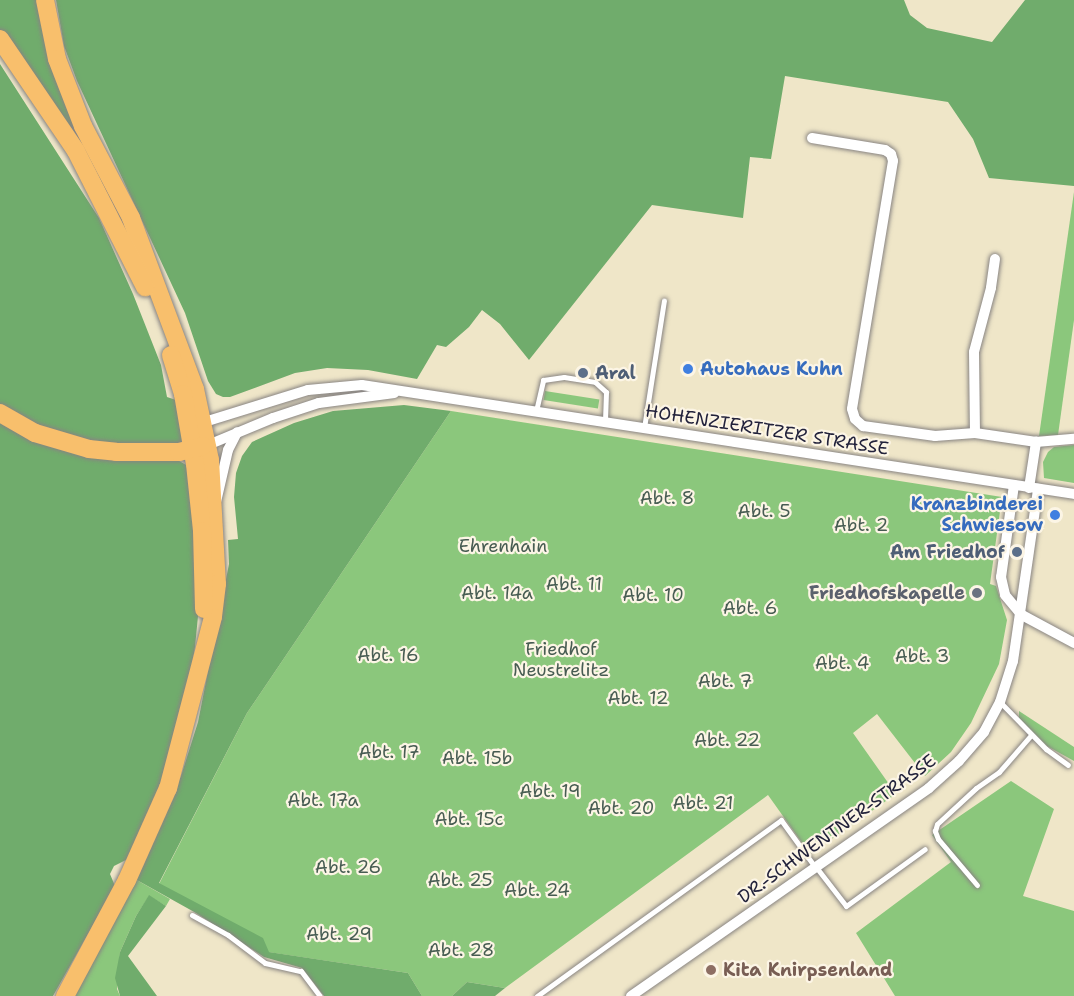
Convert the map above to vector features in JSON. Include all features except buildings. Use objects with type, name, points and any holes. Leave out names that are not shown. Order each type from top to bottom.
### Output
[{"type":"main road","points":[[45,0],[57,59],[83,126],[131,218],[192,379],[200,447],[214,506],[217,584],[213,617],[168,788],[127,880],[65,996]]},
{"type":"main road","points":[[0,39],[94,175],[156,281]]},
{"type":"main road","points":[[76,151],[139,272],[197,424]]},
{"type":"main road","points":[[0,413],[35,433],[90,449],[134,453],[200,447]]},
{"type":"main road","points":[[200,447],[204,596],[201,662]]},
{"type":"street","points":[[812,138],[885,150],[891,154],[893,161],[852,409],[853,416],[863,426],[935,436],[975,433],[1035,442],[1074,439]]},
{"type":"street","points":[[975,433],[974,352],[991,288],[994,259]]},
{"type":"street","name":"HOHENZIERITZER STRASSE","points":[[197,424],[281,397],[342,386],[388,387],[1074,495]]},
{"type":"street","name":"HOHENZIERITZER STRASSE","points":[[200,447],[319,404],[356,397],[393,393],[454,399]]},
{"type":"street","points":[[214,506],[221,488],[228,450],[237,432]]},
{"type":"street","name":"DR.-SCHWENTNER-STRASSE","points":[[632,996],[943,776],[984,732],[1000,702],[1013,661],[1022,615],[1034,488],[1035,442]]},
{"type":"street","points":[[1014,485],[1002,586],[1013,607],[1022,615],[1074,643]]},
{"type":"lane","points":[[644,428],[664,301]]},
{"type":"lane","points":[[536,411],[543,380],[564,377],[596,382],[606,392],[605,422]]},
{"type":"lane","points":[[1000,702],[1031,735],[1068,765]]},
{"type":"lane","points":[[977,885],[938,839],[935,831],[937,824],[976,788],[999,772],[1031,735]]},
{"type":"lane","points":[[537,996],[781,820],[846,906],[925,849]]},
{"type":"lane","points":[[192,915],[228,935],[265,963],[301,971],[320,996]]},
{"type":"green space","points":[[0,0],[38,0],[46,48],[107,190],[0,30]]},
{"type":"green space","points":[[56,0],[904,0],[910,15],[927,28],[992,42],[1025,0],[1074,0],[1074,186],[989,178],[973,139],[948,102],[785,76],[771,159],[750,157],[743,218],[652,205],[529,360],[500,324],[482,310],[469,327],[446,347],[437,345],[417,379],[368,370],[327,368],[295,373],[230,397],[223,397],[216,394],[208,381],[185,313],[77,81],[64,46]]},
{"type":"green space","points":[[0,64],[99,218],[161,365],[167,397],[176,400],[184,441],[182,444],[142,448],[67,439],[0,408]]},
{"type":"green space","points":[[1074,192],[1074,320],[1058,435],[1039,436]]},
{"type":"green space","points":[[545,391],[599,400],[598,408],[544,400]]},
{"type":"green space","points":[[404,405],[451,411],[247,713],[159,883],[263,938],[269,952],[408,973],[422,996],[324,996],[302,968],[264,957],[196,913],[135,879],[181,776],[198,722],[229,564],[228,540],[238,539],[234,497],[236,473],[242,456],[252,442],[294,423],[333,411]]},
{"type":"green space","name":"Friedhof Neustrelitz","points":[[451,411],[1002,497],[990,584],[996,586],[1007,620],[999,664],[971,723],[951,752],[925,776],[877,714],[853,733],[896,794],[810,854],[768,795],[505,988],[467,982],[452,996],[422,996],[408,973],[268,952],[159,884],[247,713]]},
{"type":"green space","points":[[0,420],[29,438],[174,458],[188,466],[190,474],[199,606],[187,696],[163,778],[130,858],[114,866],[110,874],[115,886],[53,996],[0,996]]},
{"type":"green space","points":[[1074,445],[1074,483],[1044,478],[1043,462],[1048,452],[1054,447]]},
{"type":"green space","points":[[1019,711],[1074,747],[1074,761],[1047,746],[1019,718]]},
{"type":"green space","points":[[1011,781],[1054,809],[1023,896],[1074,911],[1074,996],[895,996],[856,933],[951,862],[932,835]]},
{"type":"green space","points":[[135,879],[170,899],[166,906],[149,896],[136,916],[120,952],[117,989],[120,996],[72,996]]},
{"type":"green space","points":[[149,895],[166,906],[128,956],[157,996],[120,996],[115,978],[120,952],[136,916]]},
{"type":"green space","points":[[467,982],[505,988],[495,996],[452,996]]},
{"type":"place","name":"Autohaus Kuhn","points":[[688,369]]},
{"type":"place","name":"Aral","points":[[583,373]]},
{"type":"place","name":"Kranzbinderei Schwiesow","points":[[1055,515]]},
{"type":"place","name":"Am Friedhof","points":[[1017,552]]},
{"type":"place","name":"Friedhofskapelle","points":[[977,593]]},
{"type":"place","name":"Kita Knirpsenland","points":[[711,970]]},
{"type":"park label","name":"Abt. 8","points":[[667,498]]},
{"type":"park label","name":"Abt. 5","points":[[764,511]]},
{"type":"park label","name":"Abt. 2","points":[[861,525]]},
{"type":"park label","name":"Ehrenhain","points":[[503,546]]},
{"type":"park label","name":"Abt. 11","points":[[574,584]]},
{"type":"park label","name":"Abt. 14a","points":[[497,593]]},
{"type":"park label","name":"Abt. 10","points":[[653,595]]},
{"type":"park label","name":"Abt. 6","points":[[750,608]]},
{"type":"park label","name":"Abt. 16","points":[[388,655]]},
{"type":"park label","name":"Abt. 3","points":[[922,656]]},
{"type":"park label","name":"Abt. 4","points":[[842,663]]},
{"type":"park label","name":"Abt. 7","points":[[725,681]]},
{"type":"park label","name":"Abt. 12","points":[[638,698]]},
{"type":"park label","name":"Abt. 22","points":[[727,740]]},
{"type":"park label","name":"Abt. 17","points":[[389,752]]},
{"type":"park label","name":"Abt. 15b","points":[[477,758]]},
{"type":"park label","name":"Abt. 19","points":[[550,791]]},
{"type":"park label","name":"Abt. 17a","points":[[323,800]]},
{"type":"park label","name":"Abt. 21","points":[[703,803]]},
{"type":"park label","name":"Abt. 20","points":[[621,808]]},
{"type":"park label","name":"Abt. 15c","points":[[469,819]]},
{"type":"park label","name":"Abt. 26","points":[[348,867]]},
{"type":"park label","name":"Abt. 25","points":[[460,880]]},
{"type":"park label","name":"Abt. 24","points":[[537,890]]},
{"type":"park label","name":"Abt. 29","points":[[339,934]]},
{"type":"park label","name":"Abt. 28","points":[[461,950]]}]
